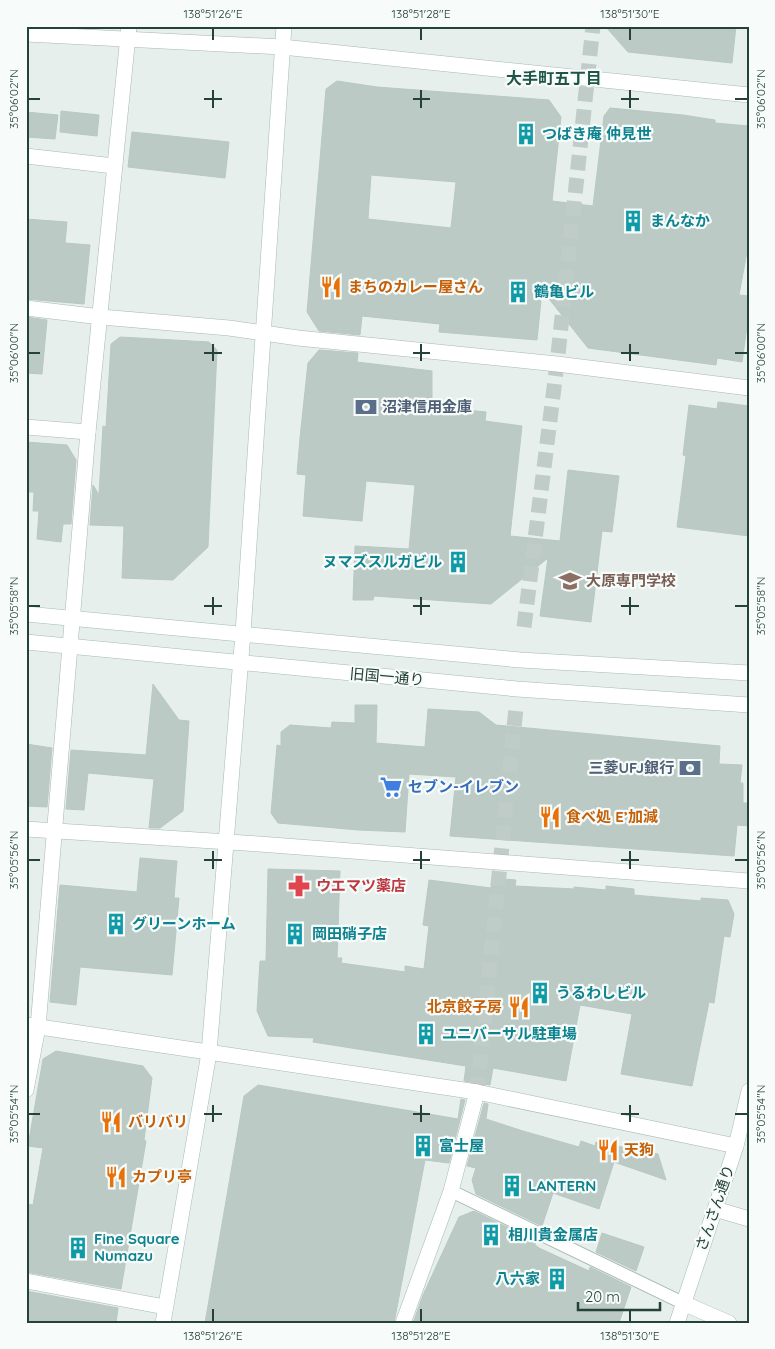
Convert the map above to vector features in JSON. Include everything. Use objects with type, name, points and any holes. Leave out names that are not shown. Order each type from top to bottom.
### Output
[{"type":"street","points":[[163,1323],[209,1053],[243,633],[284,26]]},
{"type":"street","points":[[26,1090],[54,831],[88,432],[128,32]]},
{"type":"street","points":[[26,34],[128,32],[588,77],[749,95]]},
{"type":"street","points":[[26,156],[114,166]]},
{"type":"street","points":[[26,308],[557,364],[749,388]]},
{"type":"street","points":[[26,427],[88,432]]},
{"type":"street","name":"旧国一通り","points":[[26,614],[520,660],[749,673]]},
{"type":"street","name":"旧国一通り","points":[[26,642],[70,645],[240,664],[517,689],[749,705]]},
{"type":"street","points":[[26,829],[749,881]]},
{"type":"street","points":[[32,1026],[477,1092],[736,1146]]},
{"type":"street","points":[[403,1323],[451,1191],[477,1092]]},
{"type":"street","name":"さんさん通り","points":[[677,1323],[736,1146],[749,1092]]},
{"type":"street","points":[[715,1209],[749,1219]]},
{"type":"street","points":[[26,1281],[165,1307]]},
{"type":"street","points":[[683,1303],[729,1323]]},
{"type":"lane","points":[[451,1191],[683,1303]]},
{"type":"building","points":[[605,26],[736,26],[732,63],[628,52]]},
{"type":"building","points":[[337,81],[377,87],[549,100],[561,117],[552,201],[593,206],[604,116],[610,108],[683,115],[715,120],[715,123],[749,126],[749,241],[739,295],[749,296],[749,312],[742,362],[717,358],[716,365],[588,348],[542,290],[537,340],[439,332],[440,324],[362,316],[360,335],[319,331],[307,312],[326,89]],"holes":[[[371,175],[456,182],[451,228],[368,219]]]},
{"type":"building","points":[[61,111],[99,115],[97,136],[60,132]]},
{"type":"building","points":[[26,112],[58,115],[55,139],[26,137]]},
{"type":"building","points":[[132,132],[229,142],[225,178],[128,167]]},
{"type":"building","points":[[26,219],[67,222],[65,243],[90,245],[84,304],[26,299]]},
{"type":"building","points":[[26,317],[47,320],[42,374],[26,373]]},
{"type":"building","points":[[120,337],[209,342],[217,350],[208,547],[173,580],[122,578],[124,526],[90,525],[93,485],[99,495],[103,426],[106,427],[111,344]]},
{"type":"building","points":[[319,350],[358,353],[357,362],[432,371],[432,401],[439,402],[439,407],[486,412],[485,421],[522,426],[510,536],[560,541],[568,470],[619,476],[612,532],[602,531],[591,622],[540,616],[548,558],[491,604],[374,596],[373,600],[353,600],[355,546],[409,549],[415,485],[366,481],[362,521],[303,516],[306,475],[297,474],[300,438],[308,363]]},
{"type":"building","points":[[718,402],[749,406],[749,536],[677,527],[686,456],[683,455],[689,405],[717,409]]},
{"type":"building","points":[[26,442],[67,445],[76,460],[71,524],[63,524],[61,542],[37,539],[39,511],[33,511],[34,492],[26,492]]},
{"type":"building","points":[[153,684],[179,720],[189,721],[183,811],[160,828],[149,828],[154,779],[88,773],[84,810],[66,809],[71,750],[146,755]]},
{"type":"building","points":[[355,705],[377,705],[376,743],[425,747],[428,709],[479,712],[496,725],[720,746],[719,764],[742,765],[740,783],[743,783],[743,803],[749,803],[749,826],[737,825],[734,856],[450,836],[456,777],[409,774],[405,832],[278,823],[271,813],[277,745],[281,746],[281,732],[290,725],[331,728],[332,722],[355,723]]},
{"type":"building","points":[[26,744],[52,748],[47,807],[26,806]]},
{"type":"building","points":[[140,858],[177,861],[174,898],[179,898],[172,975],[80,967],[76,1005],[50,1002],[60,885],[137,892]]},
{"type":"building","points":[[268,869],[340,871],[337,958],[342,958],[341,963],[405,972],[405,966],[424,969],[429,926],[423,925],[429,880],[491,888],[492,878],[516,880],[515,886],[574,889],[574,887],[606,890],[606,886],[634,889],[634,895],[701,901],[701,898],[728,900],[734,914],[730,937],[724,936],[714,1003],[709,1002],[692,1086],[621,1074],[632,1014],[580,1005],[566,1081],[493,1068],[490,1085],[464,1081],[466,1066],[313,1042],[314,1038],[268,1036],[257,1011],[260,961],[266,961]]},
{"type":"building","points":[[56,1051],[143,1066],[152,1078],[144,1140],[146,1141],[121,1289],[26,1272],[26,1204],[33,1205],[43,1148],[28,1146],[43,1059]]},
{"type":"building","points":[[258,1085],[458,1119],[461,1099],[465,1100],[449,1163],[425,1160],[394,1323],[205,1323],[244,1096]]},
{"type":"building","points":[[484,1103],[488,1104],[486,1119],[523,1131],[579,1147],[581,1141],[595,1146],[596,1142],[658,1154],[666,1180],[614,1162],[599,1209],[553,1193],[542,1226],[476,1194],[472,1180],[476,1168],[467,1166]]},
{"type":"building","points":[[474,1211],[536,1241],[535,1245],[539,1248],[589,1271],[590,1267],[631,1287],[619,1323],[413,1323],[423,1295],[459,1217]]},
{"type":"building","points":[[602,1233],[644,1247],[636,1271],[596,1252]]},
{"type":"building","points":[[26,1291],[118,1308],[116,1323],[26,1323]]},
{"type":"tunnel","points":[[524,627],[557,364],[593,26]]},
{"type":"tunnel","points":[[477,1092],[516,708]]},
{"type":"place","name":"つばき庵 仲見世","points":[[526,134]]},
{"type":"place","name":"まんなか","points":[[633,221]]},
{"type":"place","name":"まちのカレー屋さん","points":[[331,287]]},
{"type":"place","name":"鶴亀ビル","points":[[518,292]]},
{"type":"place","name":"沼津信用金庫","points":[[366,407]]},
{"type":"place","name":"ヌマズスルガビル","points":[[458,562]]},
{"type":"place","name":"大原専門学校","points":[[570,581]]},
{"type":"place","name":"三菱UFJ銀行","points":[[690,768]]},
{"type":"place","name":"セブン-イレブン","points":[[391,787]]},
{"type":"place","name":"食べ処 E’加減","points":[[550,817]]},
{"type":"place","name":"ウエマツ薬店","points":[[299,886]]},
{"type":"place","name":"グリーンホーム","points":[[116,924]]},
{"type":"place","name":"岡田硝子店","points":[[295,934]]},
{"type":"place","name":"うるわしビル","points":[[540,993]]},
{"type":"place","name":"北京餃子房","points":[[519,1007]]},
{"type":"place","name":"ユニバーサル駐車場","points":[[426,1034]]},
{"type":"place","name":"バリバリ","points":[[111,1122]]},
{"type":"place","name":"富士屋","points":[[423,1146]]},
{"type":"place","name":"天狗","points":[[608,1150]]},
{"type":"place","name":"カプリ亭","points":[[116,1177]]},
{"type":"place","name":"LANTERN","points":[[512,1186]]},
{"type":"place","name":"相川貴金属店","points":[[491,1235]]},
{"type":"place","name":"Fine Square Numazu","points":[[78,1248]]},
{"type":"place","name":"八六家","points":[[557,1279]]},
{"type":"district","name":"大手町五丁目","points":[[554,78]]}]
